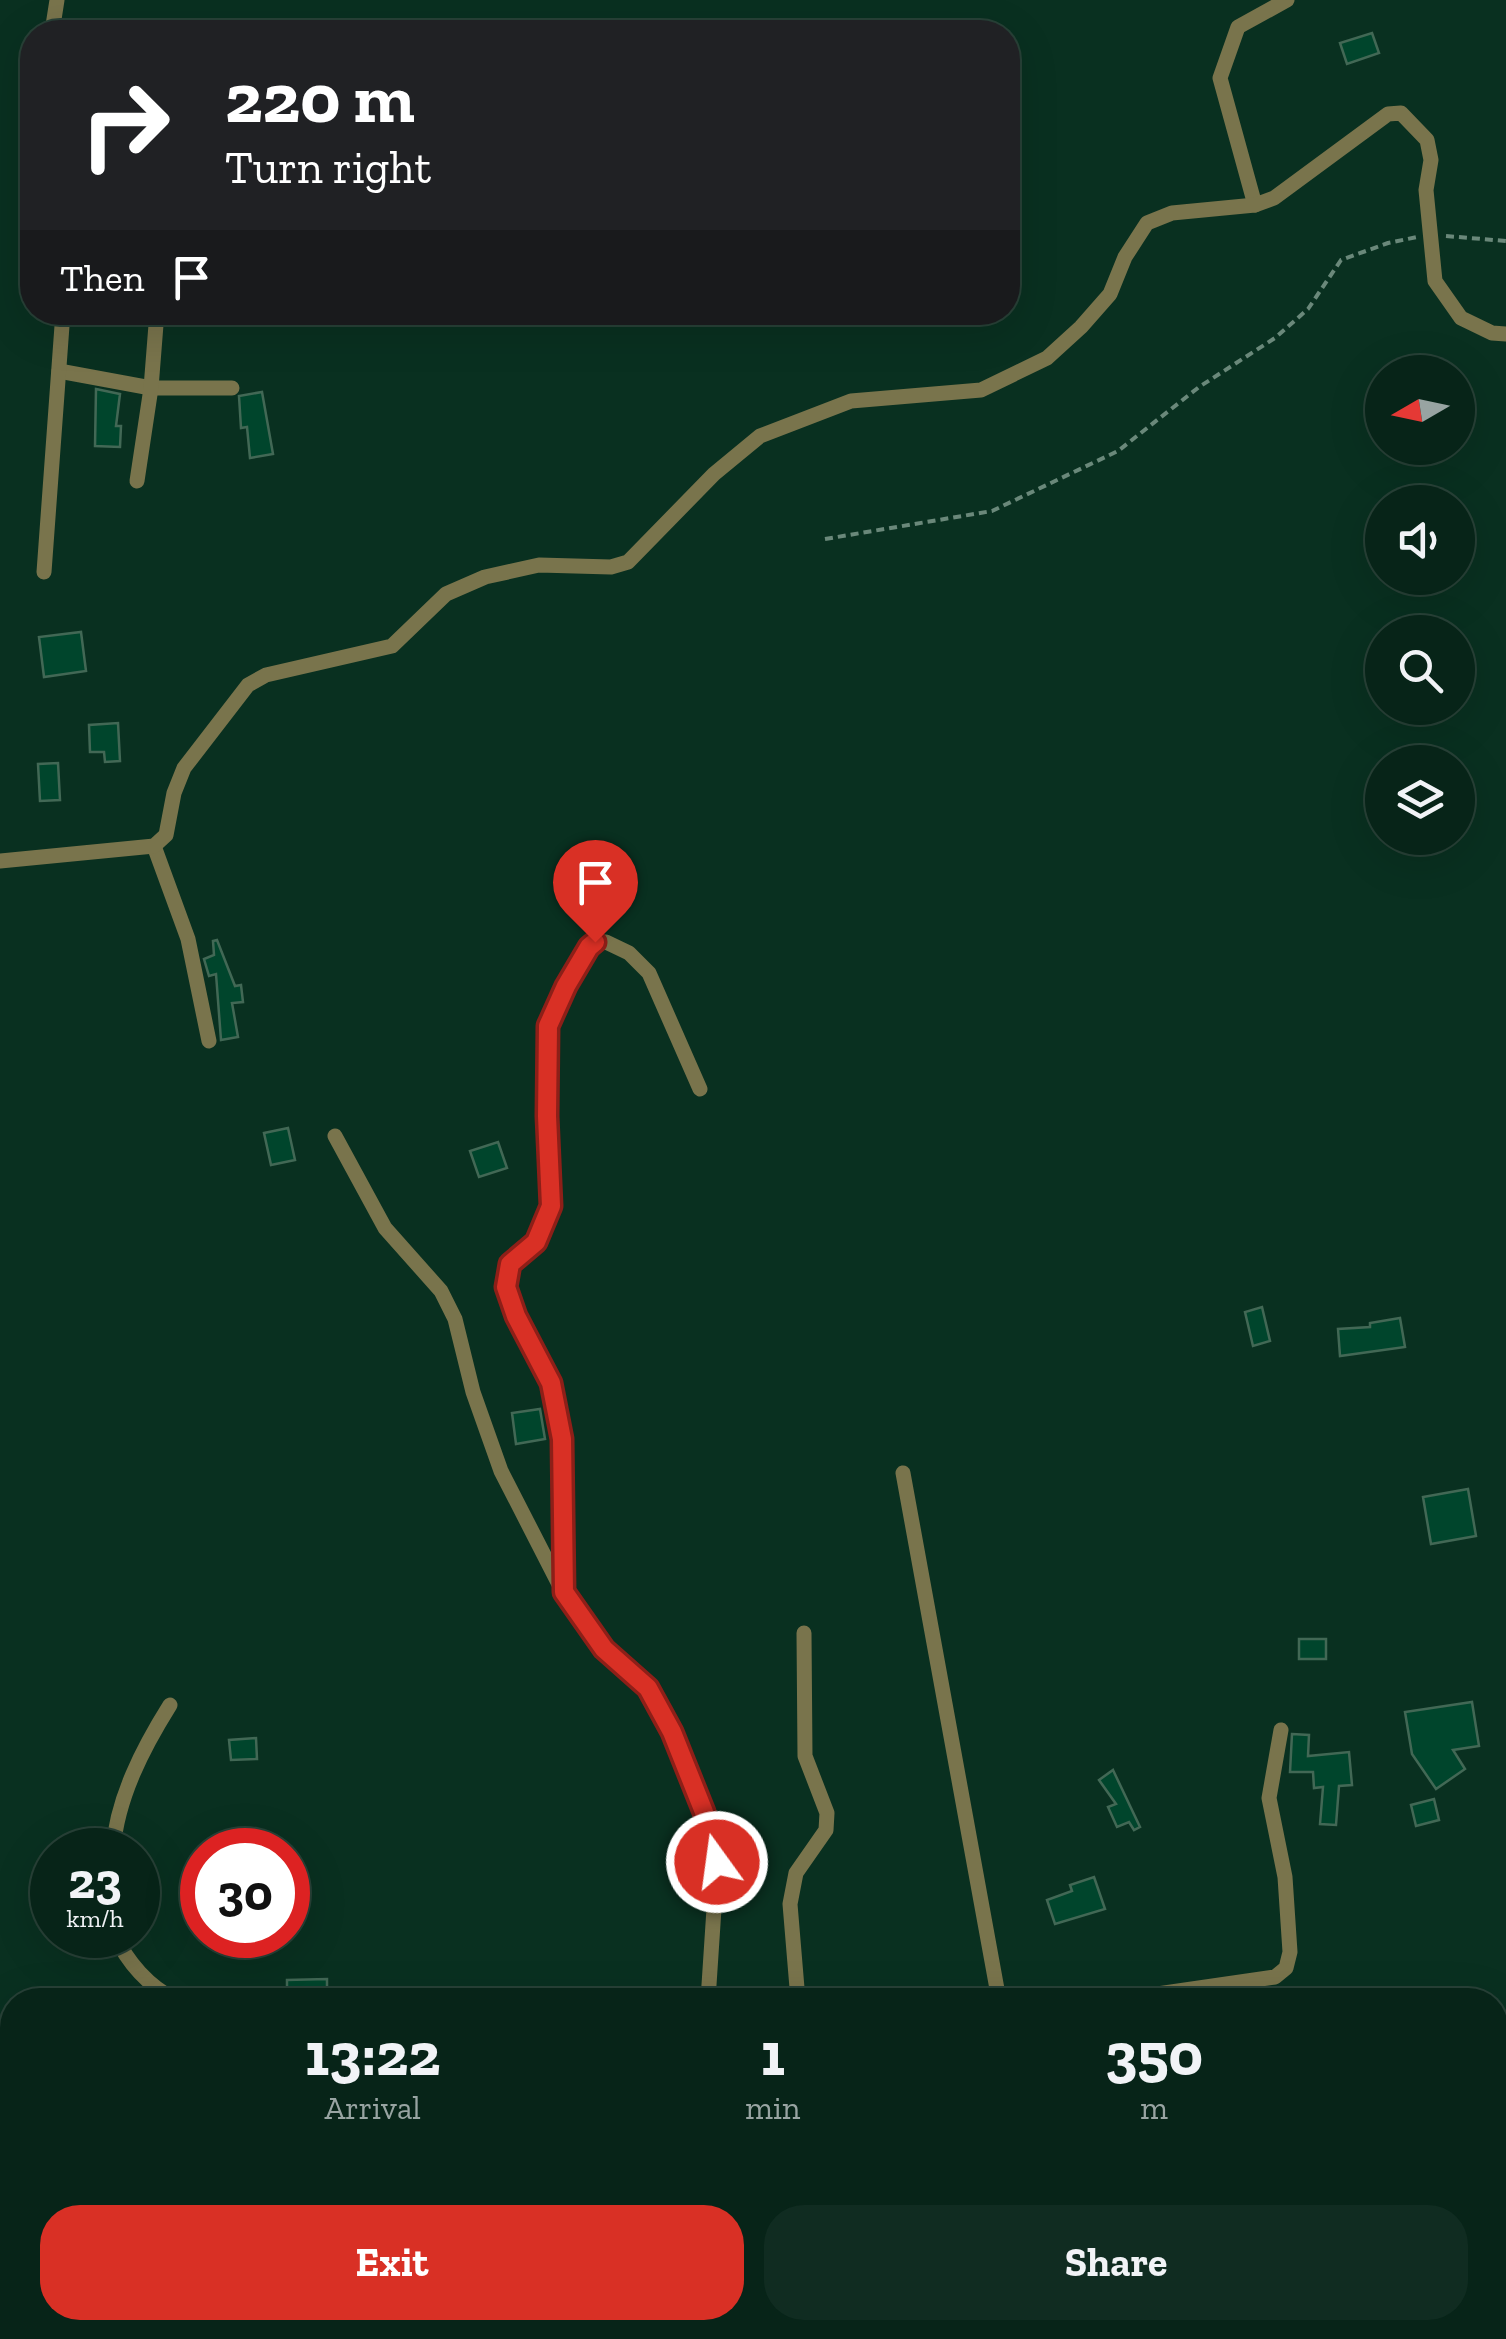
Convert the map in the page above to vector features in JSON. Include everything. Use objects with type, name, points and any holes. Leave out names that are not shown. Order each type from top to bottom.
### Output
[{"type":"street","points":[[1255,205],[1220,78],[1238,26],[1287,0]]},
{"type":"street","points":[[0,861],[154,846],[166,836],[174,792],[184,768],[248,685],[266,674],[392,646],[446,594],[485,577],[539,564],[611,568],[628,562],[714,474],[760,436],[851,401],[981,390],[1047,358],[1110,294],[1147,223],[1172,212],[1255,205],[1274,198],[1388,114],[1401,113],[1427,140],[1431,160],[1426,190],[1435,281],[1461,318],[1492,333],[1506,334]]},
{"type":"street","points":[[44,572],[62,325]]},
{"type":"street","points":[[136,481],[151,388],[156,325]]},
{"type":"street","points":[[59,370],[151,388],[232,388]]},
{"type":"street","points":[[154,846],[188,940],[209,1041]]},
{"type":"street","points":[[564,1592],[562,1439],[551,1383],[516,1316],[506,1287],[510,1264],[536,1242],[551,1206],[548,1026],[566,986],[595,942],[606,942],[629,952],[648,973],[700,1090]]},
{"type":"street","points":[[335,1136],[385,1228],[441,1290],[456,1319],[474,1392],[500,1471],[564,1592],[604,1649],[648,1688],[672,1732],[704,1812],[717,1862],[709,1988]]},
{"type":"street","points":[[903,1473],[997,1988]]},
{"type":"street","points":[[797,1988],[790,1904],[796,1873],[826,1830],[827,1813],[805,1756],[804,1633]]},
{"type":"street","points":[[115,1828],[143,1749],[170,1705]]},
{"type":"street","points":[[1196,1988],[1275,1976],[1286,1968],[1290,1952],[1285,1877],[1269,1798],[1281,1730]]},
{"type":"street","points":[[131,1958],[155,1988]]},
{"type":"path","points":[[825,539],[992,511],[1118,451],[1199,387],[1276,338],[1308,309],[1341,260],[1388,243],[1430,235],[1506,241]]},
{"type":"building","points":[[1372,33],[1379,53],[1347,64],[1340,43]]},
{"type":"building","points":[[96,389],[120,394],[116,426],[121,426],[120,447],[95,446]]},
{"type":"building","points":[[262,392],[273,454],[250,458],[247,427],[241,428],[239,396]]},
{"type":"building","points":[[81,632],[86,671],[44,677],[39,637]]},
{"type":"building","points":[[118,723],[120,761],[105,762],[104,752],[90,752],[89,725]]},
{"type":"building","points":[[58,763],[60,800],[40,801],[38,764]]},
{"type":"building","points":[[217,940],[235,986],[241,985],[243,1002],[232,1003],[238,1037],[221,1040],[216,974],[209,976],[204,959],[214,955],[213,941]]},
{"type":"building","points":[[288,1128],[295,1160],[271,1165],[264,1133]]},
{"type":"building","points":[[498,1142],[507,1168],[479,1177],[470,1151]]},
{"type":"building","points":[[1262,1307],[1270,1341],[1253,1346],[1245,1312]]},
{"type":"building","points":[[1400,1318],[1405,1347],[1340,1356],[1338,1329],[1370,1327],[1370,1323]]},
{"type":"building","points":[[540,1409],[545,1439],[516,1444],[512,1413]]},
{"type":"building","points":[[1468,1489],[1476,1536],[1431,1544],[1423,1497]]},
{"type":"building","points":[[1299,1639],[1326,1639],[1326,1659],[1299,1659]]},
{"type":"building","points":[[1472,1702],[1479,1746],[1453,1750],[1465,1769],[1436,1789],[1412,1754],[1405,1712]]},
{"type":"building","points":[[1292,1734],[1309,1735],[1308,1756],[1349,1752],[1352,1785],[1339,1786],[1336,1825],[1320,1824],[1323,1787],[1314,1788],[1313,1772],[1290,1772]]},
{"type":"building","points":[[256,1738],[257,1759],[231,1760],[229,1740]]},
{"type":"building","points":[[1113,1770],[1140,1827],[1134,1830],[1129,1822],[1117,1827],[1108,1807],[1116,1804],[1099,1780]]},
{"type":"building","points":[[1434,1799],[1439,1820],[1416,1826],[1411,1805]]},
{"type":"building","points":[[1094,1877],[1105,1909],[1055,1924],[1047,1900],[1072,1891],[1070,1885]]},
{"type":"building","points":[[327,1979],[327,1988],[287,1988],[287,1980]]},
{"type":"route","points":[[595,942],[566,986],[548,1026],[551,1206],[536,1242],[510,1264],[506,1287],[516,1316],[551,1383],[562,1439],[564,1592],[604,1649],[648,1688],[672,1732],[704,1812],[717,1862]]}]
